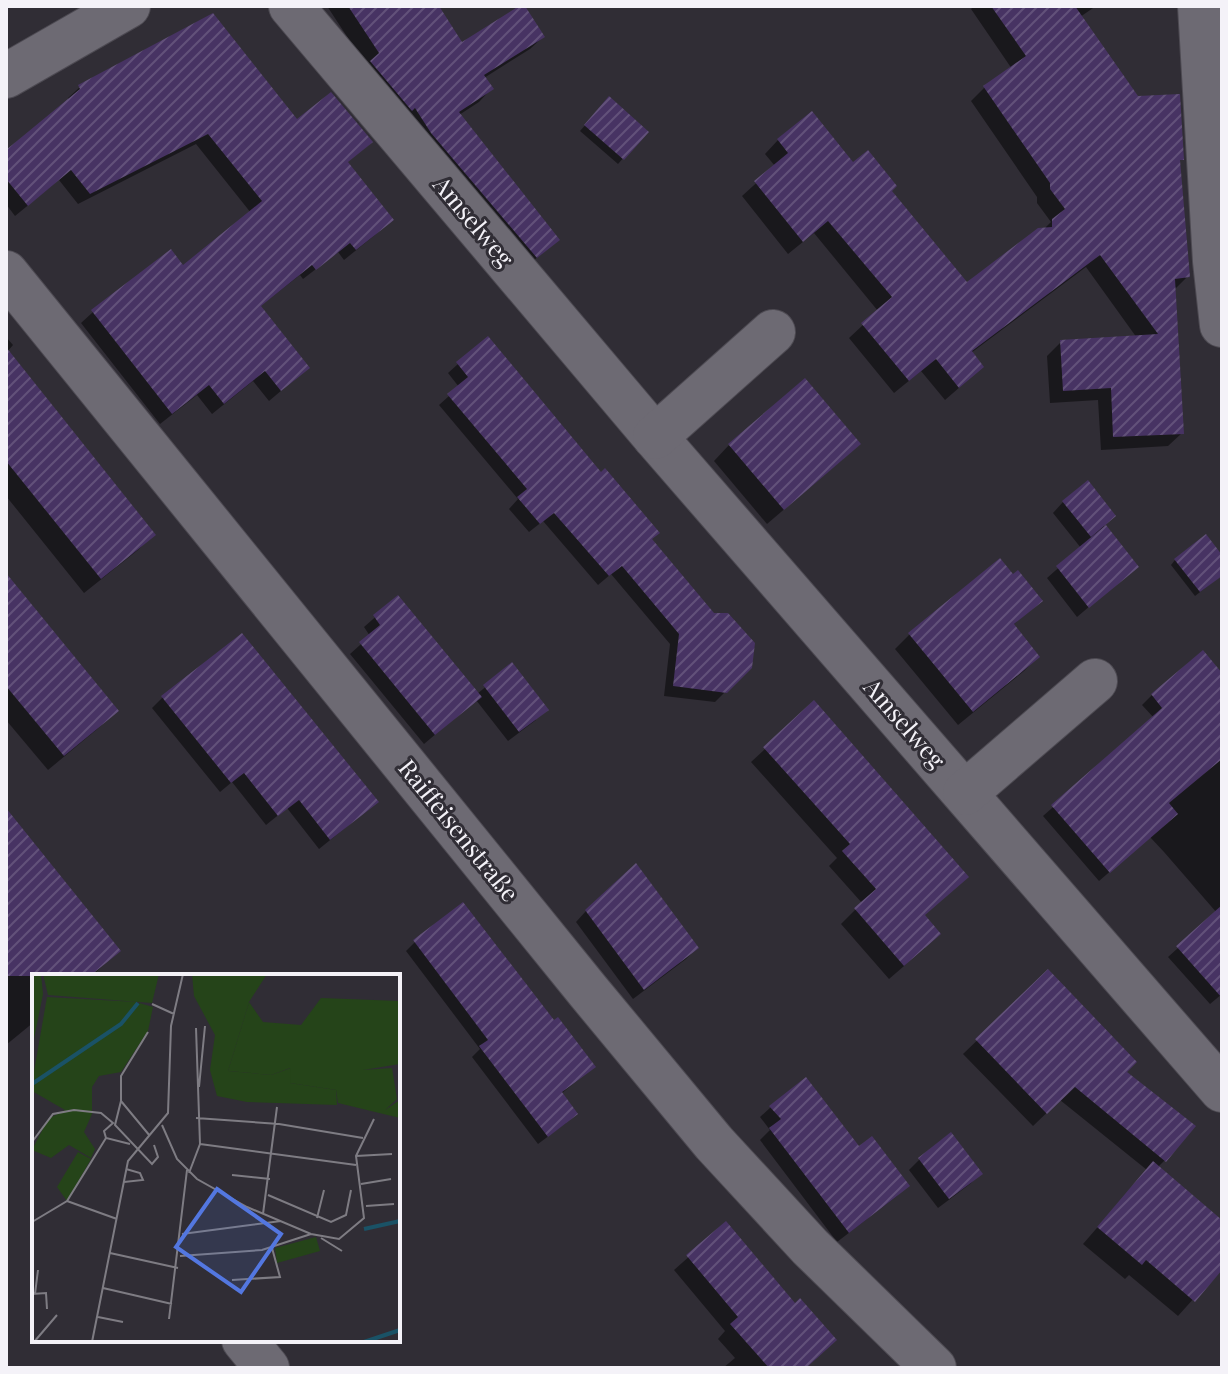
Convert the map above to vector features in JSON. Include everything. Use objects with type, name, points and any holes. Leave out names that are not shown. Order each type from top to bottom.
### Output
[{"type":"street","points":[[6,76],[128,6]]},
{"type":"street","name":"Amselweg","points":[[291,6],[655,437],[1222,1090]]},
{"type":"street","points":[[1200,6],[1215,261],[1222,325]]},
{"type":"street","name":"Raiffeisenstraße","points":[[6,273],[714,1143],[810,1247],[934,1368]]},
{"type":"street","points":[[655,437],[773,332]]},
{"type":"street","points":[[965,793],[1095,681]]},
{"type":"street","points":[[246,1342],[267,1368]]},
{"type":"building","points":[[348,6],[439,6],[462,42],[519,6],[525,6],[545,37],[484,75],[494,89],[459,112],[560,240],[537,258],[431,133],[415,108],[412,111],[370,61],[379,53]]},
{"type":"building","points":[[991,6],[1075,6],[1138,96],[1180,94],[1184,160],[1180,160],[1190,277],[1175,279],[1184,434],[1113,437],[1111,388],[1063,391],[1060,340],[1158,334],[1100,255],[972,351],[984,367],[959,388],[936,359],[909,381],[861,323],[892,297],[828,221],[803,242],[754,181],[788,153],[777,139],[812,111],[853,162],[868,150],[897,186],[892,191],[967,282],[1038,228],[1052,227],[1052,219],[1065,209],[983,86],[1026,56]]},
{"type":"building","points":[[213,13],[297,119],[331,92],[373,142],[348,162],[394,220],[356,250],[350,243],[316,270],[312,265],[261,306],[310,368],[281,391],[265,371],[224,404],[209,385],[172,414],[91,310],[171,249],[183,265],[262,201],[208,134],[90,194],[71,170],[28,206],[6,179],[6,150],[80,89],[78,85]]},
{"type":"building","points":[[609,96],[649,132],[624,160],[584,125]]},
{"type":"building","points":[[488,336],[601,472],[605,468],[660,533],[652,539],[714,613],[728,613],[755,643],[752,668],[727,693],[673,686],[679,634],[622,566],[609,576],[554,513],[540,524],[517,497],[527,489],[447,394],[468,377],[456,362]]},
{"type":"building","points":[[6,347],[156,535],[101,579],[6,461]]},
{"type":"building","points":[[805,378],[861,444],[784,510],[728,444]]},
{"type":"building","points":[[1088,480],[1116,516],[1091,537],[1062,501]]},
{"type":"building","points":[[1106,525],[1139,567],[1089,608],[1056,566]]},
{"type":"building","points":[[1206,534],[1222,555],[1222,576],[1200,592],[1174,559]]},
{"type":"building","points":[[1000,558],[1013,574],[1018,570],[1043,601],[1014,624],[1040,657],[973,712],[908,633]]},
{"type":"building","points":[[6,573],[119,711],[64,756],[6,686]]},
{"type":"building","points":[[398,595],[482,697],[435,735],[359,642],[380,625],[373,615]]},
{"type":"building","points":[[242,633],[379,802],[330,840],[299,800],[278,816],[244,773],[231,783],[161,696]]},
{"type":"building","points":[[1203,650],[1222,673],[1222,759],[1169,803],[1178,814],[1110,873],[1051,805],[1162,708],[1151,694]]},
{"type":"building","points":[[512,662],[549,710],[519,732],[483,685]]},
{"type":"building","points":[[814,700],[969,877],[925,915],[941,934],[904,966],[854,908],[876,889],[842,851],[850,844],[763,747]]},
{"type":"building","points":[[6,808],[121,951],[92,974],[6,976]]},
{"type":"building","points":[[636,863],[699,948],[644,990],[585,910]]},
{"type":"building","points":[[463,902],[554,1020],[558,1017],[596,1067],[562,1092],[578,1114],[548,1137],[479,1046],[488,1040],[413,940]]},
{"type":"building","points":[[1222,905],[1222,998],[1176,946]]},
{"type":"building","points":[[1048,969],[1137,1062],[1127,1072],[1196,1126],[1166,1162],[1075,1087],[1047,1114],[975,1039]]},
{"type":"building","points":[[806,1077],[859,1146],[872,1136],[910,1186],[849,1233],[769,1128],[781,1119],[769,1106]]},
{"type":"building","points":[[951,1132],[983,1174],[949,1199],[918,1158]]},
{"type":"building","points":[[1153,1161],[1222,1220],[1222,1270],[1195,1302],[1146,1260],[1142,1265],[1097,1227]]},
{"type":"building","points":[[726,1221],[795,1303],[800,1298],[837,1340],[806,1368],[769,1368],[730,1324],[738,1317],[686,1255]]}]
